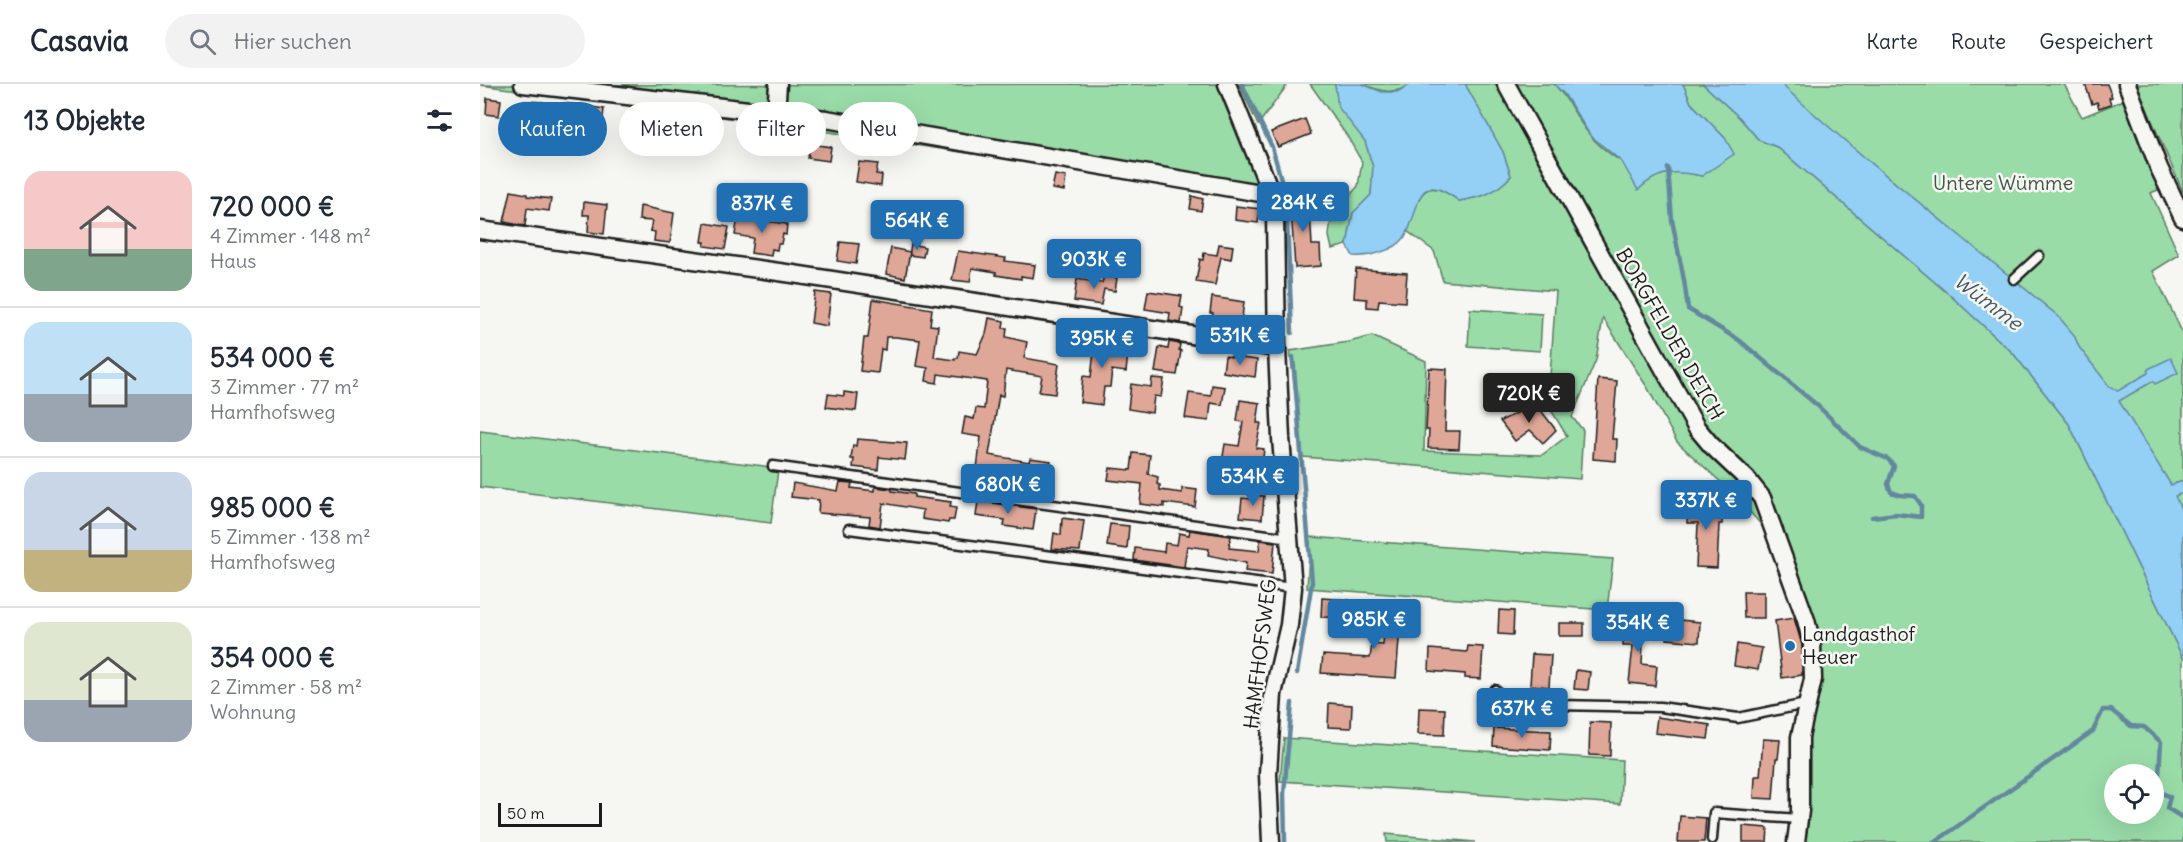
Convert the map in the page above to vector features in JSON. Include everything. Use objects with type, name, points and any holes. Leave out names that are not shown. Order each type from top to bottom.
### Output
[{"type":"street","points":[[523,84],[736,109]]},
{"type":"street","points":[[777,102],[778,84]]},
{"type":"street","name":"HAMFHOFSWEG","points":[[1227,84],[1272,195],[1275,215],[1281,438],[1293,588],[1289,625],[1273,694],[1268,774],[1270,842]]},
{"type":"street","name":"BORGFELDER DEICH","points":[[1506,84],[1696,428],[1710,445],[1747,479],[1762,498],[1806,620],[1812,644],[1813,679],[1800,737],[1799,819],[1796,842]]},
{"type":"street","points":[[2127,84],[2158,168],[2183,218]]},
{"type":"street","points":[[826,119],[1272,195]]},
{"type":"street","points":[[480,231],[793,274],[1277,348]]},
{"type":"lane","points":[[2014,279],[2040,256]]},
{"type":"lane","points":[[772,466],[1290,538]]},
{"type":"lane","points":[[849,529],[1293,588]]},
{"type":"lane","points":[[1495,690],[1510,704],[1660,707],[1738,718],[1806,704]]},
{"type":"lane","points":[[1712,838],[1714,813],[1799,819]]},
{"type":"green space","points":[[1219,84],[1237,122],[1264,198],[918,146],[918,102],[838,102],[838,133],[826,132],[826,102],[736,102],[736,119],[724,117],[724,102],[619,103],[480,85]]},
{"type":"green space","points":[[1239,84],[1288,84],[1258,125]]},
{"type":"green space","points":[[1310,84],[1335,84],[1339,107],[1365,141],[1373,167],[1371,195],[1353,213],[1347,245],[1332,249],[1329,236],[1331,218],[1358,186],[1362,162],[1347,136]]},
{"type":"green space","points":[[1362,84],[1411,84],[1412,85],[1387,91]]},
{"type":"green space","points":[[1465,84],[1554,84],[1589,134],[1602,148],[1651,178],[1676,171],[1702,176],[1725,138],[1691,103],[1683,84],[1703,84],[1740,118],[1759,140],[1777,147],[1951,296],[2013,353],[2069,424],[2183,658],[2183,842],[1800,842],[1806,726],[1816,688],[1785,552],[1736,496],[1677,442],[1647,387],[1603,318],[1596,360],[1572,417],[1583,430],[1580,479],[1303,457],[1290,351],[1372,336],[1426,361],[1424,451],[1542,455],[1567,436],[1548,405],[1556,291],[1443,281],[1434,251],[1407,231],[1418,200],[1429,189],[1446,192],[1459,201],[1493,191],[1511,176],[1503,152]]},
{"type":"green space","name":"Untere Wümme","points":[[1743,84],[2064,84],[2082,117],[2124,100],[2160,189],[2151,193],[2179,255],[2153,271],[2183,334],[2183,481],[2174,484],[2178,494],[2183,493],[2183,607],[2082,404]],"holes":[[[2178,372],[2156,383],[2153,381],[2122,399],[2118,391],[2149,373]]]},
{"type":"green space","points":[[2136,84],[2183,84],[2183,192]]},
{"type":"green space","points":[[1470,309],[1542,314],[1540,351],[1468,346]]},
{"type":"green space","points":[[480,431],[764,466],[778,470],[771,523],[480,487]]},
{"type":"green space","points":[[1310,537],[1613,559],[1607,610],[1307,588]]},
{"type":"green space","points":[[1284,738],[1622,760],[1620,804],[1280,781]]},
{"type":"green space","points":[[1386,834],[1475,842],[1387,842]]},
{"type":"water","points":[[1335,84],[1362,84],[1382,92],[1397,92],[1411,84],[1465,84],[1503,152],[1511,176],[1487,194],[1459,201],[1444,191],[1433,188],[1426,190],[1417,205],[1410,227],[1400,243],[1381,252],[1353,256],[1347,245],[1353,213],[1371,195],[1373,167],[1365,141],[1338,107]]},
{"type":"water","points":[[1554,84],[1683,84],[1691,103],[1725,138],[1734,154],[1702,176],[1668,173],[1653,178],[1638,190],[1622,162],[1590,135],[1565,95]]},
{"type":"water","name":"Wümme","points":[[1703,84],[1781,84],[1883,173],[2058,316],[2109,386],[2118,391],[2148,373],[2148,369],[2171,358],[2178,373],[2155,384],[2153,381],[2119,401],[2171,485],[2183,481],[2183,493],[2175,496],[2183,513],[2183,658],[2069,424],[2013,353],[1951,296],[1777,147],[1759,140],[1740,118]]},
{"type":"building","points":[[2085,84],[2107,84],[2112,97],[2109,98],[2111,104],[2099,108],[2097,102],[2092,104]]},
{"type":"building","points":[[487,98],[501,100],[498,102],[498,116],[486,114]]},
{"type":"building","points":[[1305,119],[1311,134],[1278,147],[1271,132]]},
{"type":"building","points":[[826,146],[831,147],[829,161],[808,158],[808,156],[826,156]]},
{"type":"building","points":[[859,162],[878,164],[876,174],[882,175],[881,186],[856,182]]},
{"type":"building","points":[[1055,175],[1066,177],[1064,191],[1052,189]]},
{"type":"building","points":[[511,191],[551,199],[549,211],[527,208],[525,226],[504,222]]},
{"type":"building","points":[[1309,194],[1312,245],[1320,245],[1321,266],[1295,268],[1290,195]]},
{"type":"building","points":[[1192,196],[1203,199],[1201,211],[1190,209]]},
{"type":"building","points":[[584,202],[607,205],[604,234],[588,232],[589,215],[583,215]]},
{"type":"building","points":[[640,206],[674,213],[670,243],[654,241],[655,232],[650,231],[652,221],[639,220]]},
{"type":"building","points":[[1236,206],[1260,209],[1258,223],[1235,220]]},
{"type":"building","points":[[738,217],[787,224],[786,235],[783,234],[777,250],[772,249],[771,256],[751,253],[753,238],[735,235]]},
{"type":"building","points":[[705,223],[729,227],[725,249],[704,246],[705,242],[702,242]]},
{"type":"building","points":[[840,242],[859,244],[856,264],[837,261]]},
{"type":"building","points":[[911,244],[925,247],[923,257],[909,255]]},
{"type":"building","points":[[1219,244],[1233,246],[1231,259],[1221,257],[1215,285],[1196,282],[1200,259],[1203,260],[1204,253],[1217,255]]},
{"type":"building","points":[[891,248],[910,252],[905,278],[886,274]]},
{"type":"building","points":[[958,251],[1035,265],[1033,278],[1021,276],[1021,279],[996,275],[996,272],[972,268],[970,282],[952,280]]},
{"type":"building","points":[[1356,269],[1407,273],[1405,302],[1379,300],[1378,308],[1367,307],[1367,299],[1354,298]]},
{"type":"building","points":[[1104,275],[1117,278],[1115,291],[1104,289],[1101,305],[1074,301],[1077,279],[1102,283]]},
{"type":"building","points":[[1148,291],[1182,296],[1181,323],[1169,321],[1170,313],[1145,309]]},
{"type":"building","points":[[815,292],[831,294],[827,326],[811,323]]},
{"type":"building","points":[[1212,297],[1244,302],[1240,332],[1211,327]]},
{"type":"building","points":[[873,299],[932,309],[930,325],[938,326],[934,357],[955,360],[958,358],[959,351],[977,354],[986,334],[989,318],[1004,321],[1003,328],[1007,328],[1006,337],[1027,342],[1024,358],[1059,364],[1055,394],[1039,392],[1042,376],[1006,370],[1003,396],[999,395],[989,455],[1029,462],[1030,458],[1051,461],[1047,489],[1038,488],[1037,496],[980,488],[981,485],[975,484],[981,437],[962,434],[965,417],[974,419],[976,408],[984,409],[987,381],[938,374],[937,383],[926,381],[928,368],[916,366],[920,340],[896,337],[886,337],[885,350],[881,349],[878,373],[860,371],[864,338],[868,338]]},
{"type":"building","points":[[1096,335],[1118,338],[1116,353],[1128,354],[1126,372],[1112,370],[1110,387],[1104,387],[1102,405],[1080,402],[1083,376],[1091,377]]},
{"type":"building","points":[[1169,342],[1180,344],[1177,375],[1155,372],[1159,347],[1168,349]]},
{"type":"building","points":[[1225,356],[1257,360],[1255,377],[1223,372]]},
{"type":"building","points":[[1429,368],[1447,369],[1445,431],[1460,431],[1459,449],[1428,448],[1429,430],[1426,430]]},
{"type":"building","points":[[1152,378],[1164,379],[1161,397],[1154,396],[1152,413],[1128,409],[1131,384],[1151,387]]},
{"type":"building","points":[[1598,379],[1617,381],[1612,439],[1617,439],[1616,461],[1593,459]]},
{"type":"building","points":[[1212,385],[1225,387],[1222,405],[1211,403],[1209,421],[1185,418],[1189,393],[1211,396]]},
{"type":"building","points":[[844,392],[858,394],[856,411],[826,407],[828,394],[844,396]]},
{"type":"building","points":[[1240,400],[1260,403],[1257,423],[1261,423],[1256,448],[1264,449],[1261,475],[1221,469],[1225,444],[1239,446],[1243,422],[1237,421]]},
{"type":"building","points":[[1536,404],[1556,430],[1543,443],[1530,430],[1515,441],[1500,421]]},
{"type":"building","points":[[857,439],[907,443],[905,460],[879,457],[878,470],[853,467],[854,459],[851,459],[853,445],[856,446]]},
{"type":"building","points":[[1133,453],[1150,455],[1148,474],[1158,477],[1157,484],[1160,485],[1160,490],[1182,493],[1182,488],[1197,490],[1195,507],[1164,503],[1164,507],[1140,504],[1142,484],[1108,480],[1110,468],[1131,470]]},
{"type":"building","points":[[840,482],[852,483],[851,488],[875,491],[875,487],[892,489],[892,491],[914,494],[914,497],[951,502],[950,507],[956,508],[954,520],[949,520],[948,523],[922,519],[923,510],[883,503],[880,527],[869,525],[870,517],[818,513],[819,500],[791,497],[793,483],[838,491]]},
{"type":"building","points":[[1251,495],[1264,496],[1262,519],[1240,517],[1242,498],[1251,499]]},
{"type":"building","points":[[978,501],[1036,509],[1033,530],[1004,526],[1005,520],[976,516]]},
{"type":"building","points":[[1688,502],[1723,504],[1722,524],[1719,524],[1717,568],[1696,567],[1698,523],[1687,523]]},
{"type":"building","points":[[1062,518],[1084,521],[1080,551],[1052,549],[1054,533],[1061,535]]},
{"type":"building","points":[[1110,524],[1129,526],[1127,549],[1107,546]]},
{"type":"building","points":[[1190,530],[1231,536],[1229,548],[1259,551],[1260,540],[1275,542],[1272,574],[1245,571],[1246,563],[1208,555],[1209,549],[1187,546],[1184,567],[1134,560],[1135,548],[1164,552],[1165,543],[1177,545],[1179,533],[1189,535]]},
{"type":"building","points":[[1743,592],[1764,592],[1764,618],[1744,618]]},
{"type":"building","points":[[1322,598],[1349,600],[1348,618],[1321,617]]},
{"type":"building","points":[[1386,602],[1407,603],[1405,627],[1400,627],[1396,678],[1321,673],[1323,655],[1370,658],[1372,644],[1383,645]]},
{"type":"building","points":[[1499,610],[1514,611],[1513,635],[1498,634]]},
{"type":"building","points":[[1624,618],[1644,620],[1642,664],[1657,666],[1655,686],[1629,683],[1633,646],[1623,646]]},
{"type":"building","points":[[1794,618],[1802,645],[1802,675],[1782,678],[1775,621]]},
{"type":"building","points":[[1669,619],[1700,622],[1699,642],[1667,639]]},
{"type":"building","points":[[1559,623],[1584,623],[1584,636],[1559,636]]},
{"type":"building","points":[[1737,644],[1762,648],[1758,670],[1734,666]]},
{"type":"building","points":[[1468,646],[1483,647],[1481,679],[1465,678],[1465,674],[1429,671],[1430,649],[1467,652]]},
{"type":"building","points":[[1532,654],[1551,655],[1549,687],[1530,685]]},
{"type":"building","points":[[1576,670],[1590,672],[1588,690],[1574,689]]},
{"type":"building","points":[[1329,703],[1352,705],[1351,728],[1328,727]]},
{"type":"building","points":[[1419,708],[1445,709],[1444,735],[1418,734]]},
{"type":"building","points":[[1657,717],[1710,725],[1708,739],[1655,733]]},
{"type":"building","points":[[1590,722],[1611,723],[1610,756],[1589,755]]},
{"type":"building","points":[[1494,728],[1551,731],[1550,750],[1493,746]]},
{"type":"building","points":[[1763,739],[1780,740],[1773,799],[1754,798],[1755,776],[1760,776]]},
{"type":"building","points":[[1680,816],[1706,818],[1704,842],[1678,842]]},
{"type":"building","points":[[1743,826],[1768,828],[1767,842],[1743,842]]},
{"type":"waterway","points":[[1242,84],[1272,147],[1286,197],[1292,333]]},
{"type":"waterway","points":[[1668,168],[1672,220],[1688,309],[1739,340],[1818,406],[1860,447],[1888,459],[1894,466],[1888,484],[1891,492],[1915,496],[1921,505],[1921,517],[1896,514],[1872,517]]},
{"type":"waterway","points":[[1293,357],[1312,582],[1297,673]]},
{"type":"waterway","points":[[1285,842],[1284,793],[1292,703]]},
{"type":"waterway","points":[[1935,842],[2093,731],[2103,710],[2111,710],[2131,726],[2144,727],[2161,742],[2158,791],[2170,797],[2167,808],[2183,818]]},
{"type":"place","name":"Landgasthof Heuer","points":[[1790,646]]}]
